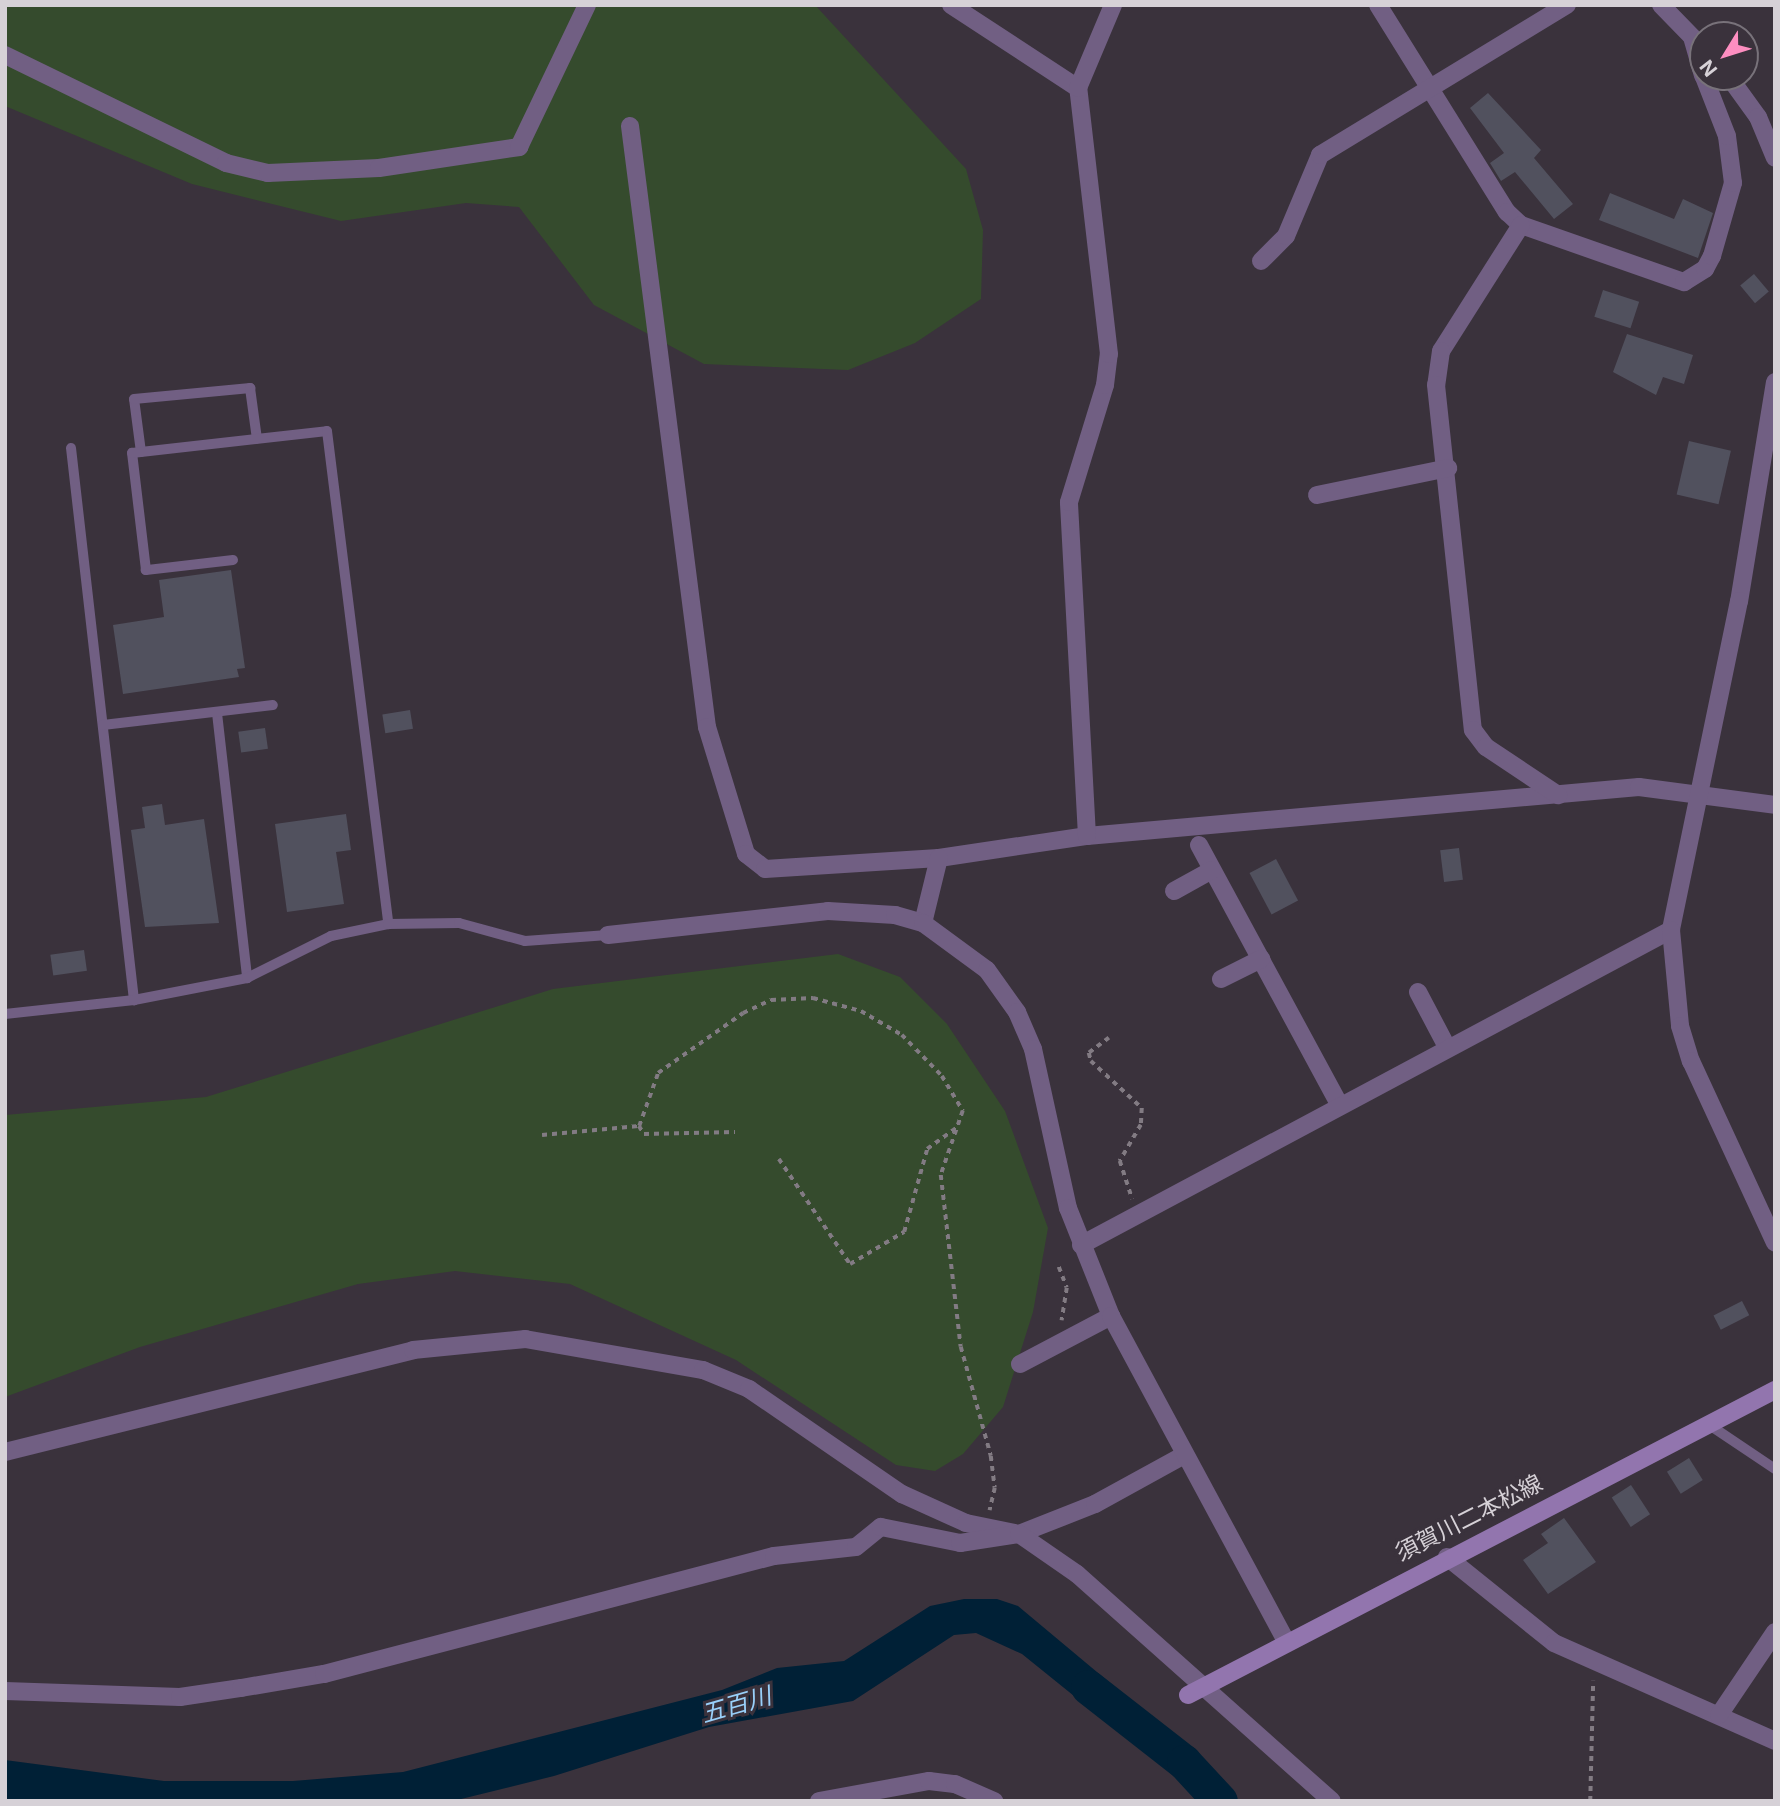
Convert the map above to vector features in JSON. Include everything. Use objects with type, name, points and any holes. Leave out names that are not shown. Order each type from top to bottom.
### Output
[{"type":"main road","name":"須賀川二本松線","points":[[1188,1695],[1447,1557],[1775,1390]]},
{"type":"street","points":[[5,55],[226,163],[268,173],[379,168],[519,147],[587,5]]},
{"type":"street","points":[[951,5],[1049,64],[1078,88]]},
{"type":"street","points":[[1087,836],[1069,502],[1105,385],[1109,354],[1078,88],[1113,5]]},
{"type":"street","points":[[1378,5],[1507,212],[1521,225],[1651,272],[1694,279],[1712,256],[1725,225],[1732,183],[1727,136],[1710,91]]},
{"type":"street","points":[[1261,261],[1286,236],[1320,155],[1432,90],[1567,5]]},
{"type":"street","points":[[1661,5],[1689,33]]},
{"type":"street","points":[[1739,91],[1758,117],[1775,158]]},
{"type":"street","points":[[630,126],[707,727],[746,854],[765,869],[939,858],[1087,836],[1639,787],[1775,805]]},
{"type":"street","points":[[1521,225],[1441,351],[1436,385],[1448,468],[1473,730],[1486,747],[1558,795]]},
{"type":"street","points":[[1775,382],[1739,601],[1695,794],[1671,930],[1680,1026],[1691,1061],[1775,1244]]},
{"type":"street","points":[[1317,495],[1448,468]]},
{"type":"street","points":[[1199,845],[1339,1104]]},
{"type":"street","points":[[923,923],[939,858]]},
{"type":"street","points":[[1174,891],[1212,870]]},
{"type":"street","points":[[608,935],[828,911],[895,915],[923,923],[986,970],[1017,1012],[1033,1049],[1068,1208],[1111,1317],[1286,1641]]},
{"type":"street","points":[[1081,1245],[1339,1104],[1671,930]]},
{"type":"street","points":[[1221,979],[1261,959]]},
{"type":"street","points":[[1418,992],[1447,1047]]},
{"type":"street","points":[[1020,1364],[1111,1317]]},
{"type":"street","points":[[5,1452],[413,1350],[525,1339],[703,1370],[748,1389],[902,1494],[986,1528],[1019,1534],[1077,1574],[1206,1685],[1332,1801]]},
{"type":"street","points":[[5,1691],[180,1697],[324,1674],[774,1556],[856,1547],[881,1527],[960,1544],[1019,1534],[1094,1504],[1184,1455]]},
{"type":"street","points":[[1447,1557],[1554,1643],[1775,1741]]},
{"type":"street","points":[[1719,1714],[1775,1632]]},
{"type":"street","points":[[819,1801],[929,1781],[956,1784],[994,1801]]},
{"type":"lane","points":[[141,452],[134,399],[250,388],[257,439]]},
{"type":"lane","points":[[233,560],[146,570],[132,453],[327,431],[388,924]]},
{"type":"lane","points":[[71,448],[134,1000]]},
{"type":"lane","points":[[103,725],[273,705]]},
{"type":"lane","points":[[218,713],[247,978]]},
{"type":"lane","points":[[5,1014],[134,1000],[247,978],[331,936],[388,924],[459,923],[525,941],[608,935]]},
{"type":"lane","points":[[1708,1424],[1775,1469]]},
{"type":"path","points":[[639,1126],[658,1073],[758,1004],[813,998],[861,1011],[902,1035],[959,1098],[963,1111],[941,1175],[961,1347],[991,1456],[995,1488],[986,1528]]},
{"type":"path","points":[[1109,1038],[1089,1053],[1098,1071],[1142,1108],[1141,1125],[1119,1172],[1140,1213]]},
{"type":"path","points":[[639,1126],[644,1134],[735,1132]]},
{"type":"path","points":[[542,1135],[639,1126]]},
{"type":"path","points":[[779,1159],[850,1264],[904,1232],[927,1149],[958,1128]]},
{"type":"path","points":[[1059,1266],[1067,1288],[1061,1316],[1065,1340]]},
{"type":"path","points":[[1590,1801],[1595,1659]]},
{"type":"green space","points":[[5,5],[815,5],[966,169],[983,230],[981,299],[915,343],[848,370],[704,364],[594,305],[519,207],[466,203],[341,221],[192,184],[5,106]]},
{"type":"green space","points":[[838,954],[900,977],[947,1024],[1005,1111],[1048,1228],[1033,1312],[1003,1407],[963,1454],[935,1471],[896,1465],[736,1360],[570,1284],[455,1271],[358,1284],[140,1347],[5,1397],[5,1115],[206,1097],[553,989]]},
{"type":"water","points":[[964,1599],[997,1599],[1018,1606],[1140,1708],[1110,1725],[1022,1654],[976,1633],[954,1635],[853,1701],[709,1727],[554,1776],[453,1801],[5,1801],[5,1760],[164,1781],[293,1781],[403,1772],[722,1690],[777,1668],[844,1661],[930,1606]]},
{"type":"building","points":[[1488,93],[1541,150],[1534,158],[1573,204],[1554,219],[1515,172],[1501,181],[1490,163],[1504,153],[1470,108]]},
{"type":"building","points":[[1610,193],[1674,219],[1683,199],[1713,213],[1698,258],[1599,220]]},
{"type":"building","points":[[1754,274],[1769,292],[1755,303],[1740,286]]},
{"type":"building","points":[[1603,290],[1639,302],[1630,328],[1594,317]]},
{"type":"building","points":[[1627,334],[1693,355],[1684,384],[1663,377],[1656,395],[1613,372]]},
{"type":"building","points":[[1689,441],[1731,451],[1719,504],[1677,495]]},
{"type":"building","points":[[231,570],[245,668],[237,669],[239,677],[123,694],[113,625],[164,617],[159,580]]},
{"type":"building","points":[[410,710],[413,729],[385,733],[382,714]]},
{"type":"building","points":[[265,728],[268,749],[241,753],[238,732]]},
{"type":"building","points":[[162,804],[165,825],[204,819],[219,923],[145,927],[131,830],[145,828],[142,807]]},
{"type":"building","points":[[346,814],[351,850],[336,852],[344,904],[287,912],[275,824]]},
{"type":"building","points":[[1459,848],[1463,880],[1444,882],[1440,850]]},
{"type":"building","points":[[1276,859],[1298,900],[1272,915],[1250,873]]},
{"type":"building","points":[[84,950],[87,971],[53,976],[50,955]]},
{"type":"building","points":[[1742,1301],[1749,1315],[1721,1330],[1713,1316]]},
{"type":"building","points":[[1689,1458],[1703,1480],[1681,1494],[1667,1472]]},
{"type":"building","points":[[1631,1485],[1650,1514],[1631,1527],[1612,1498]]},
{"type":"building","points":[[1564,1518],[1596,1562],[1548,1594],[1523,1560],[1548,1543],[1541,1534]]},
{"type":"waterway","name":"五百川","points":[[1088,1687],[1184,1762],[1220,1801]]}]
